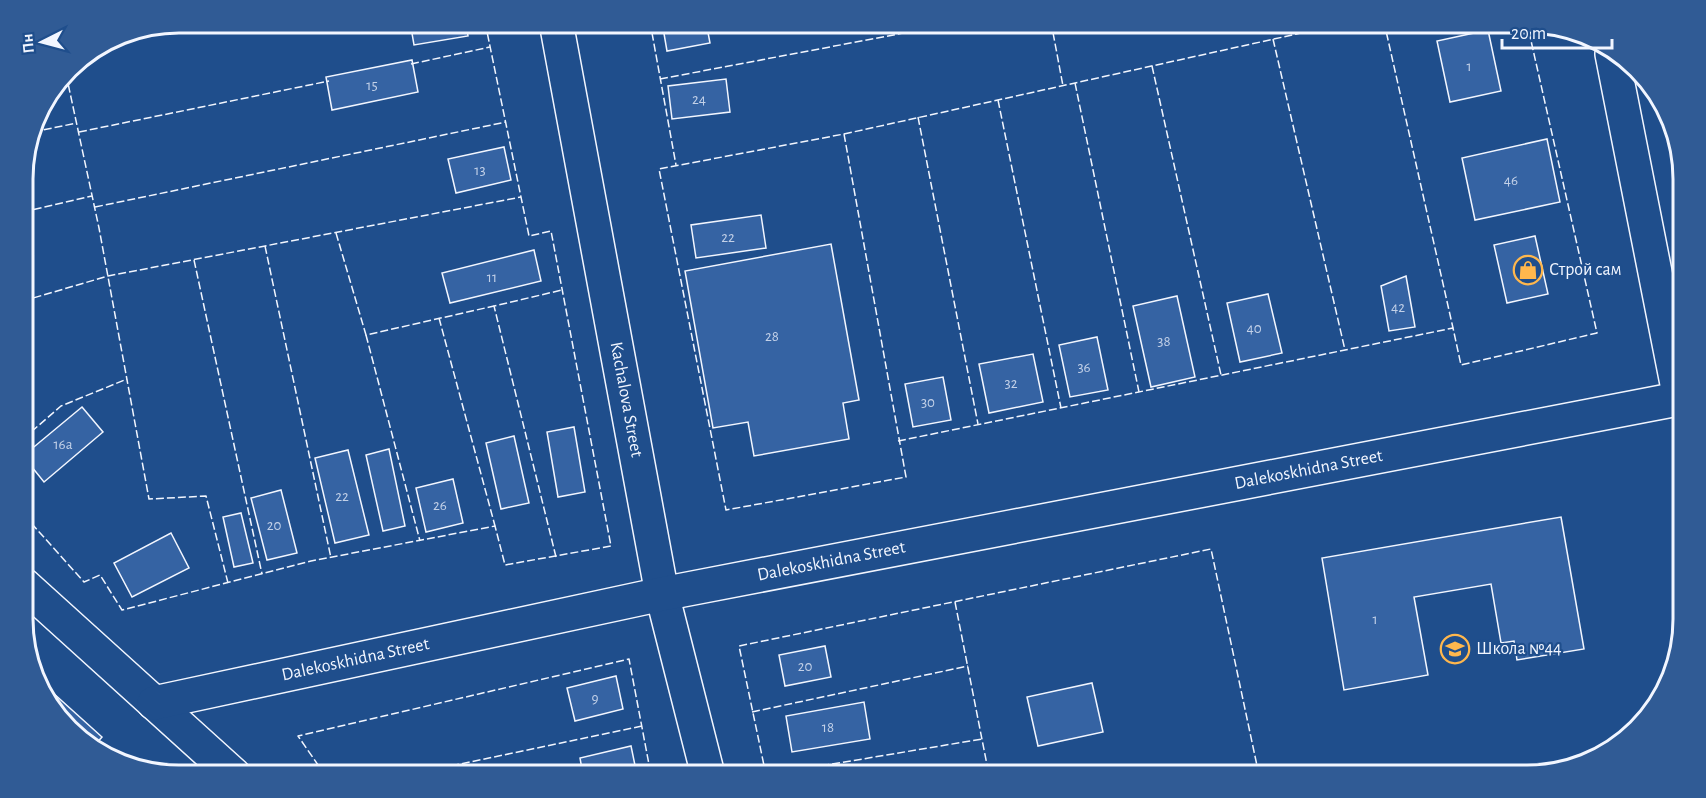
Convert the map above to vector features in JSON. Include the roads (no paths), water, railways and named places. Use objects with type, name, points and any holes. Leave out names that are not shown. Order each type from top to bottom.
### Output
[{"type":"street","name":"Kachalova Street","points":[[558,33],[662,594],[705,765]]},
{"type":"street","points":[[1614,61],[1673,354]]},
{"type":"street","name":"Dalekoskhidna Street","points":[[154,703],[662,594],[1673,400]]},
{"type":"street","points":[[33,593],[222,765]]},
{"type":"place","name":"Строй сам","points":[[1528,270]]},
{"type":"place","name":"Школа №44","points":[[1455,649]]}]
